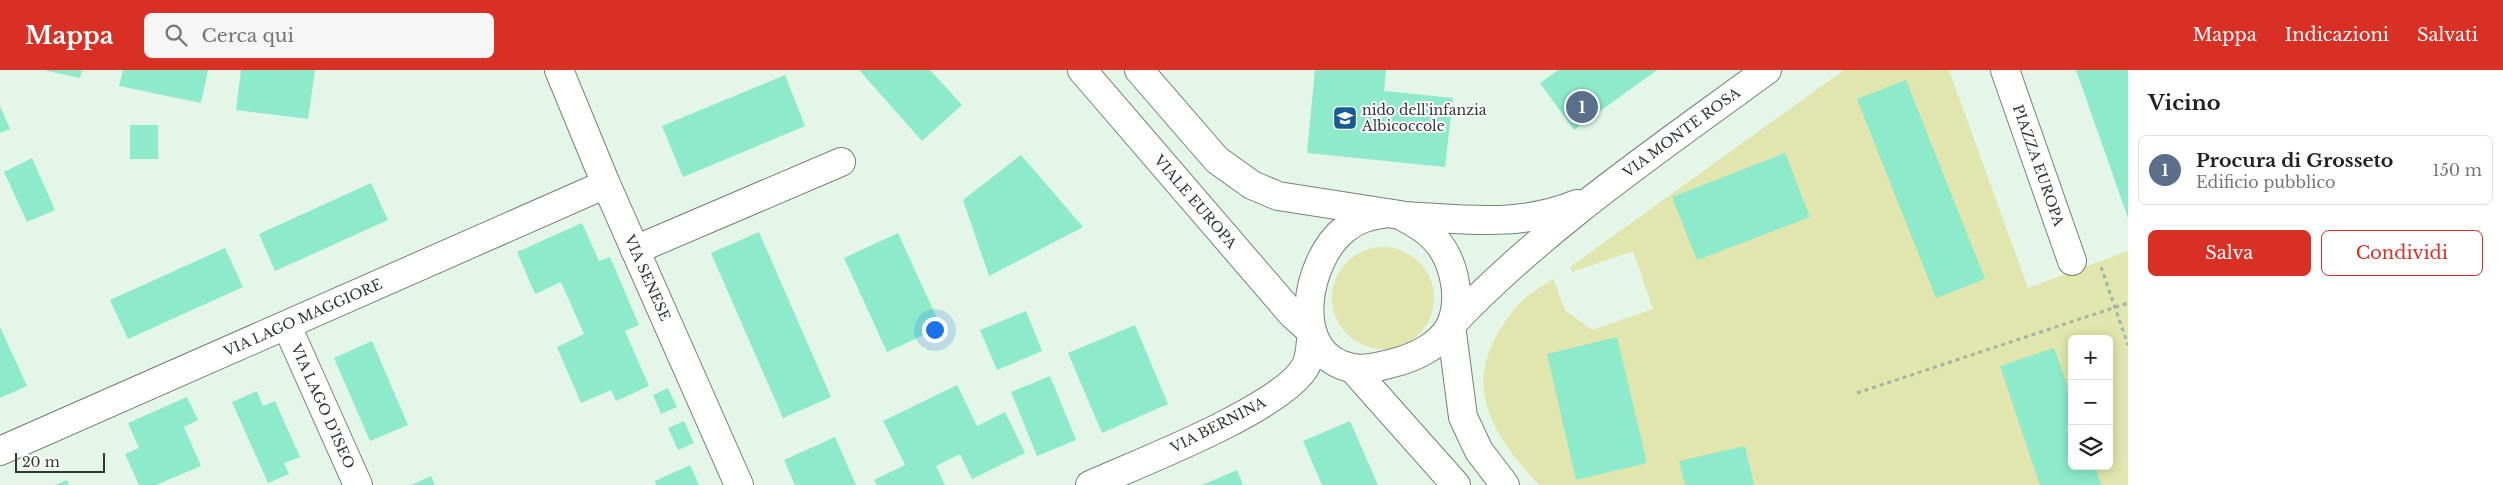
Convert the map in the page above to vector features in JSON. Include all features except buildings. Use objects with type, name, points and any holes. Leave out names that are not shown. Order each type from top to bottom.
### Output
[{"type":"street","name":"VIA SENESE","points":[[560,70],[606,184],[738,485]]},
{"type":"street","name":"VIALE EUROPA","points":[[1082,70],[1292,314],[1312,332],[1327,354],[1352,368],[1456,485]]},
{"type":"street","points":[[1139,70],[1217,160],[1252,185],[1278,196],[1392,215],[1415,223],[1432,236],[1446,256],[1454,278],[1455,302],[1451,325],[1463,417],[1479,451],[1505,485]]},
{"type":"street","name":"VIA MONTE ROSA","points":[[1451,325],[1506,270],[1597,196],[1767,70]]},
{"type":"street","name":"PIAZZA EUROPA","points":[[2005,70],[2072,261]]},
{"type":"street","points":[[635,250],[840,162]]},
{"type":"street","name":"VIA LAGO MAGGIORE","points":[[0,451],[288,326],[606,184]]},
{"type":"street","name":"VIA MONTE ROSA","points":[[1392,215],[1494,221],[1524,219],[1555,212],[1597,196]]},
{"type":"street","name":"VIALE EUROPA","points":[[1312,332],[1309,319],[1309,298],[1322,260],[1344,229],[1365,217],[1392,215]]},
{"type":"street","points":[[1352,368],[1374,368],[1404,360],[1426,350],[1451,325]]},
{"type":"street","name":"VIA LAGO D'ISEO","points":[[288,326],[358,485]]},
{"type":"street","name":"VIA BERNINA","points":[[1090,485],[1249,412],[1277,394],[1304,369],[1309,358],[1312,332]]},
{"type":"path","points":[[1857,393],[2128,303]]},
{"type":"path","points":[[2116,307],[2128,345]]},
{"type":"green space","points":[[1844,70],[1949,70],[2028,288],[2128,251],[2128,485],[1539,485],[1504,441],[1492,420],[1485,398],[1484,376],[1489,353],[1500,329],[1523,300],[1553,279],[1565,310],[1592,330],[1653,309],[1633,251],[1572,272],[1570,267]]},
{"type":"green space","points":[[1383,247],[1402,251],[1419,262],[1430,279],[1434,298],[1430,317],[1419,334],[1402,345],[1383,349],[1364,345],[1347,334],[1336,317],[1332,298],[1336,279],[1347,262],[1364,251]]},
{"type":"place","name":"Procura di Grosseto","points":[[1582,107]]},
{"type":"place","name":"nido dell'infanzia Albicoccole","points":[[1345,118]]}]
